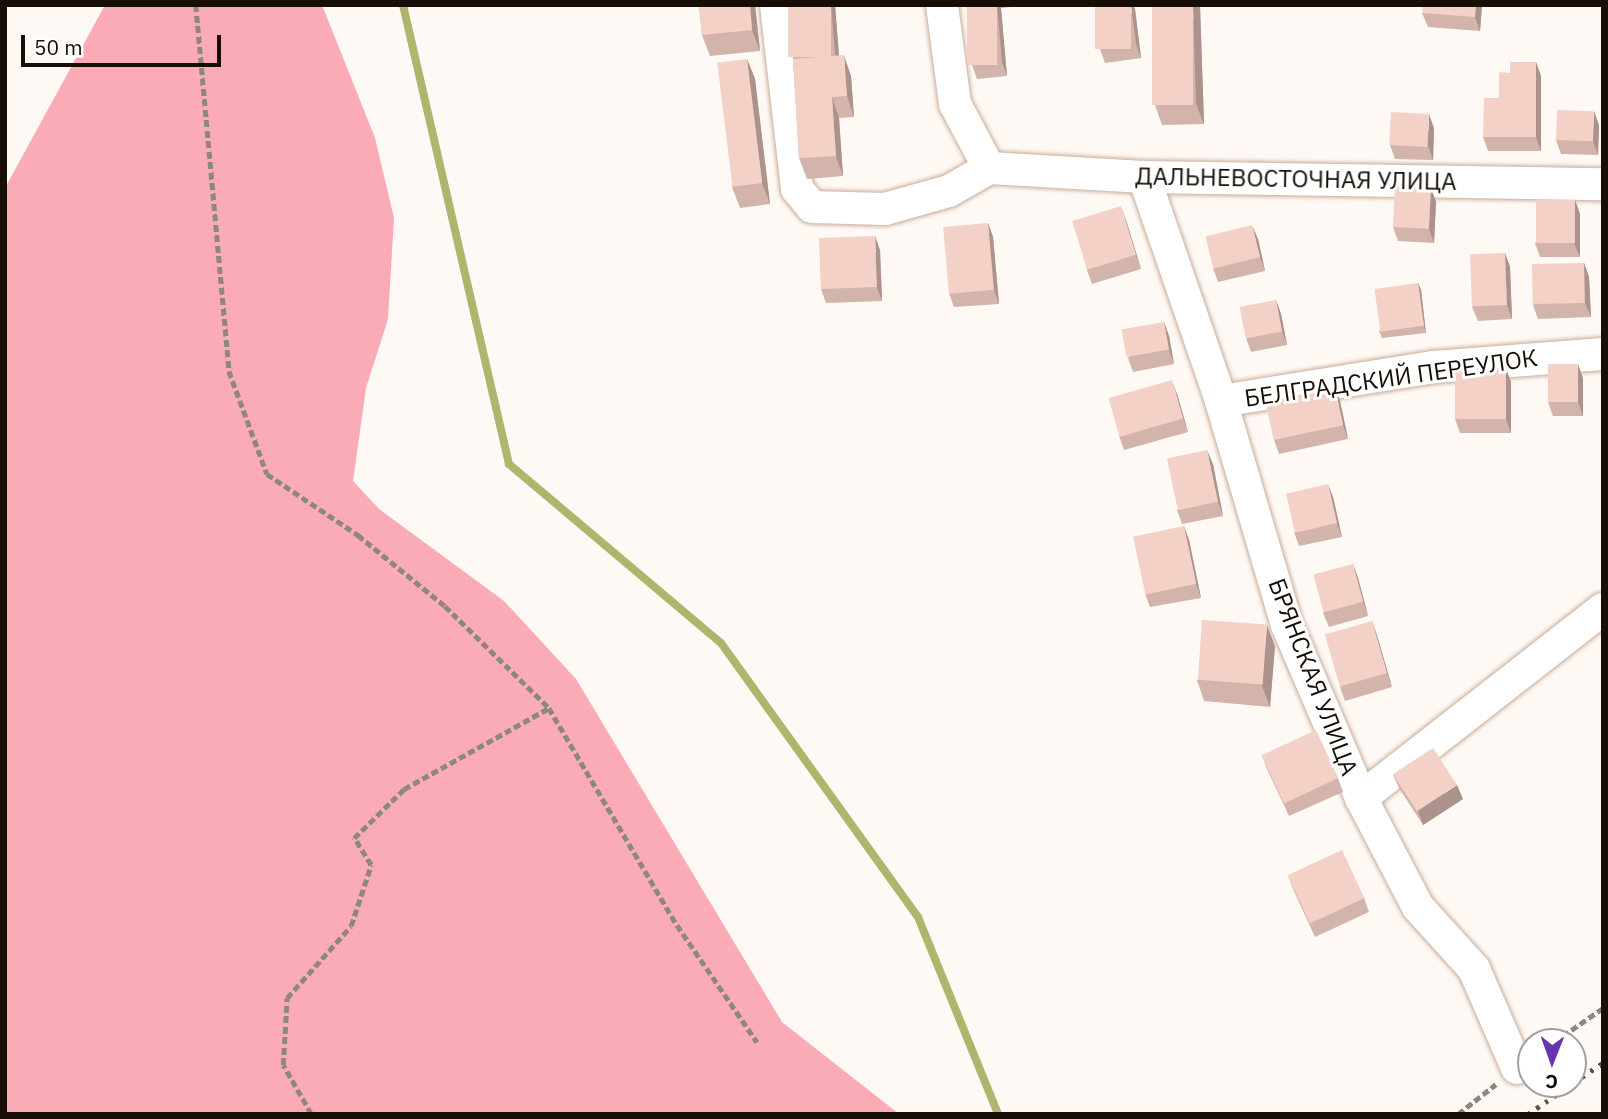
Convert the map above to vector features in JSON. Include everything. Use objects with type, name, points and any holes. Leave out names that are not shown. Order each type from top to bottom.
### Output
[{"type":"street","points":[[776,5],[797,189],[812,206],[885,209],[949,191],[989,168],[955,104],[942,5]]},
{"type":"street","name":"ДАЛЬНЕВОСТОЧНАЯ УЛИЦА","points":[[989,168],[1144,177],[1603,184]]},
{"type":"street","name":"БРЯНСКАЯ УЛИЦА","points":[[1144,177],[1221,401],[1287,625],[1361,798],[1418,907],[1474,969],[1517,1068]]},
{"type":"street","name":"БЕЛГРАДСКИЙ ПЕРЕУЛОК","points":[[1221,401],[1434,367],[1603,354]]},
{"type":"street","points":[[1361,798],[1603,609]]},
{"type":"path","points":[[196,5],[229,371],[267,474],[358,535],[435,598],[549,708],[677,925],[757,1042]]},
{"type":"path","points":[[311,1114],[283,1065],[287,998],[351,926],[371,865],[354,838],[404,789],[549,708]]},
{"type":"path","points":[[1575,1028],[1603,1009]]},
{"type":"shaded area","points":[[105,5],[322,5],[375,138],[394,218],[388,319],[366,388],[353,481],[379,509],[504,601],[576,679],[782,1022],[899,1114],[5,1114],[5,188]]},
{"type":"building","points":[[699,5],[750,5],[752,30],[702,35]]},
{"type":"building","points":[[788,5],[831,5],[831,57],[788,57]]},
{"type":"building","points":[[967,5],[997,5],[997,65],[967,65]]},
{"type":"building","points":[[1095,5],[1131,5],[1131,49],[1095,49]]},
{"type":"building","points":[[1152,5],[1193,5],[1193,105],[1152,105]]},
{"type":"building","points":[[1423,5],[1476,5],[1475,17],[1422,13]]},
{"type":"building","points":[[844,55],[847,96],[832,97],[836,156],[799,158],[793,59]]},
{"type":"building","points":[[747,59],[762,183],[732,187],[717,63]]},
{"type":"building","points":[[1510,62],[1536,62],[1536,137],[1483,137],[1484,98],[1499,98],[1499,72],[1510,73]]},
{"type":"building","points":[[1557,110],[1594,111],[1593,141],[1556,140]]},
{"type":"building","points":[[1391,112],[1429,114],[1427,147],[1389,145]]},
{"type":"building","points":[[1395,186],[1431,188],[1429,229],[1393,227]]},
{"type":"building","points":[[1536,200],[1575,200],[1575,243],[1536,243]]},
{"type":"building","points":[[1121,206],[1136,255],[1087,270],[1072,221]]},
{"type":"building","points":[[988,223],[994,290],[949,294],[943,227]]},
{"type":"building","points":[[1252,225],[1260,257],[1213,269],[1205,237]]},
{"type":"building","points":[[875,236],[877,287],[821,289],[819,238]]},
{"type":"building","points":[[1505,253],[1507,305],[1472,306],[1470,254]]},
{"type":"building","points":[[1584,263],[1585,303],[1533,304],[1532,264]]},
{"type":"building","points":[[1418,283],[1424,326],[1380,332],[1374,289]]},
{"type":"building","points":[[1276,300],[1282,331],[1246,338],[1240,307]]},
{"type":"building","points":[[1164,322],[1169,350],[1127,357],[1122,329]]},
{"type":"building","points":[[1548,364],[1578,364],[1578,402],[1548,402]]},
{"type":"building","points":[[1455,368],[1506,368],[1506,419],[1455,419]]},
{"type":"building","points":[[1172,380],[1183,418],[1120,437],[1109,398]]},
{"type":"building","points":[[1335,387],[1343,425],[1274,440],[1266,402]]},
{"type":"building","points":[[1207,450],[1218,502],[1178,510],[1167,459]]},
{"type":"building","points":[[1328,484],[1337,523],[1295,533],[1286,494]]},
{"type":"building","points":[[1184,526],[1196,584],[1145,595],[1133,537]]},
{"type":"building","points":[[1353,564],[1363,602],[1323,612],[1313,575]]},
{"type":"building","points":[[1202,620],[1267,625],[1263,684],[1198,680]]},
{"type":"building","points":[[1372,621],[1387,673],[1340,686],[1325,635]]},
{"type":"building","points":[[1316,730],[1338,778],[1284,803],[1262,755]]},
{"type":"building","points":[[1433,748],[1457,785],[1417,811],[1393,774]]},
{"type":"building","points":[[1342,850],[1364,898],[1310,923],[1288,875]]},
{"type":"waterway","points":[[403,5],[509,464],[721,643],[918,917],[998,1114]]},
{"type":"railway","points":[[1587,1074],[1603,1063]]},
{"type":"railway","points":[[1528,1114],[1551,1098]]}]
